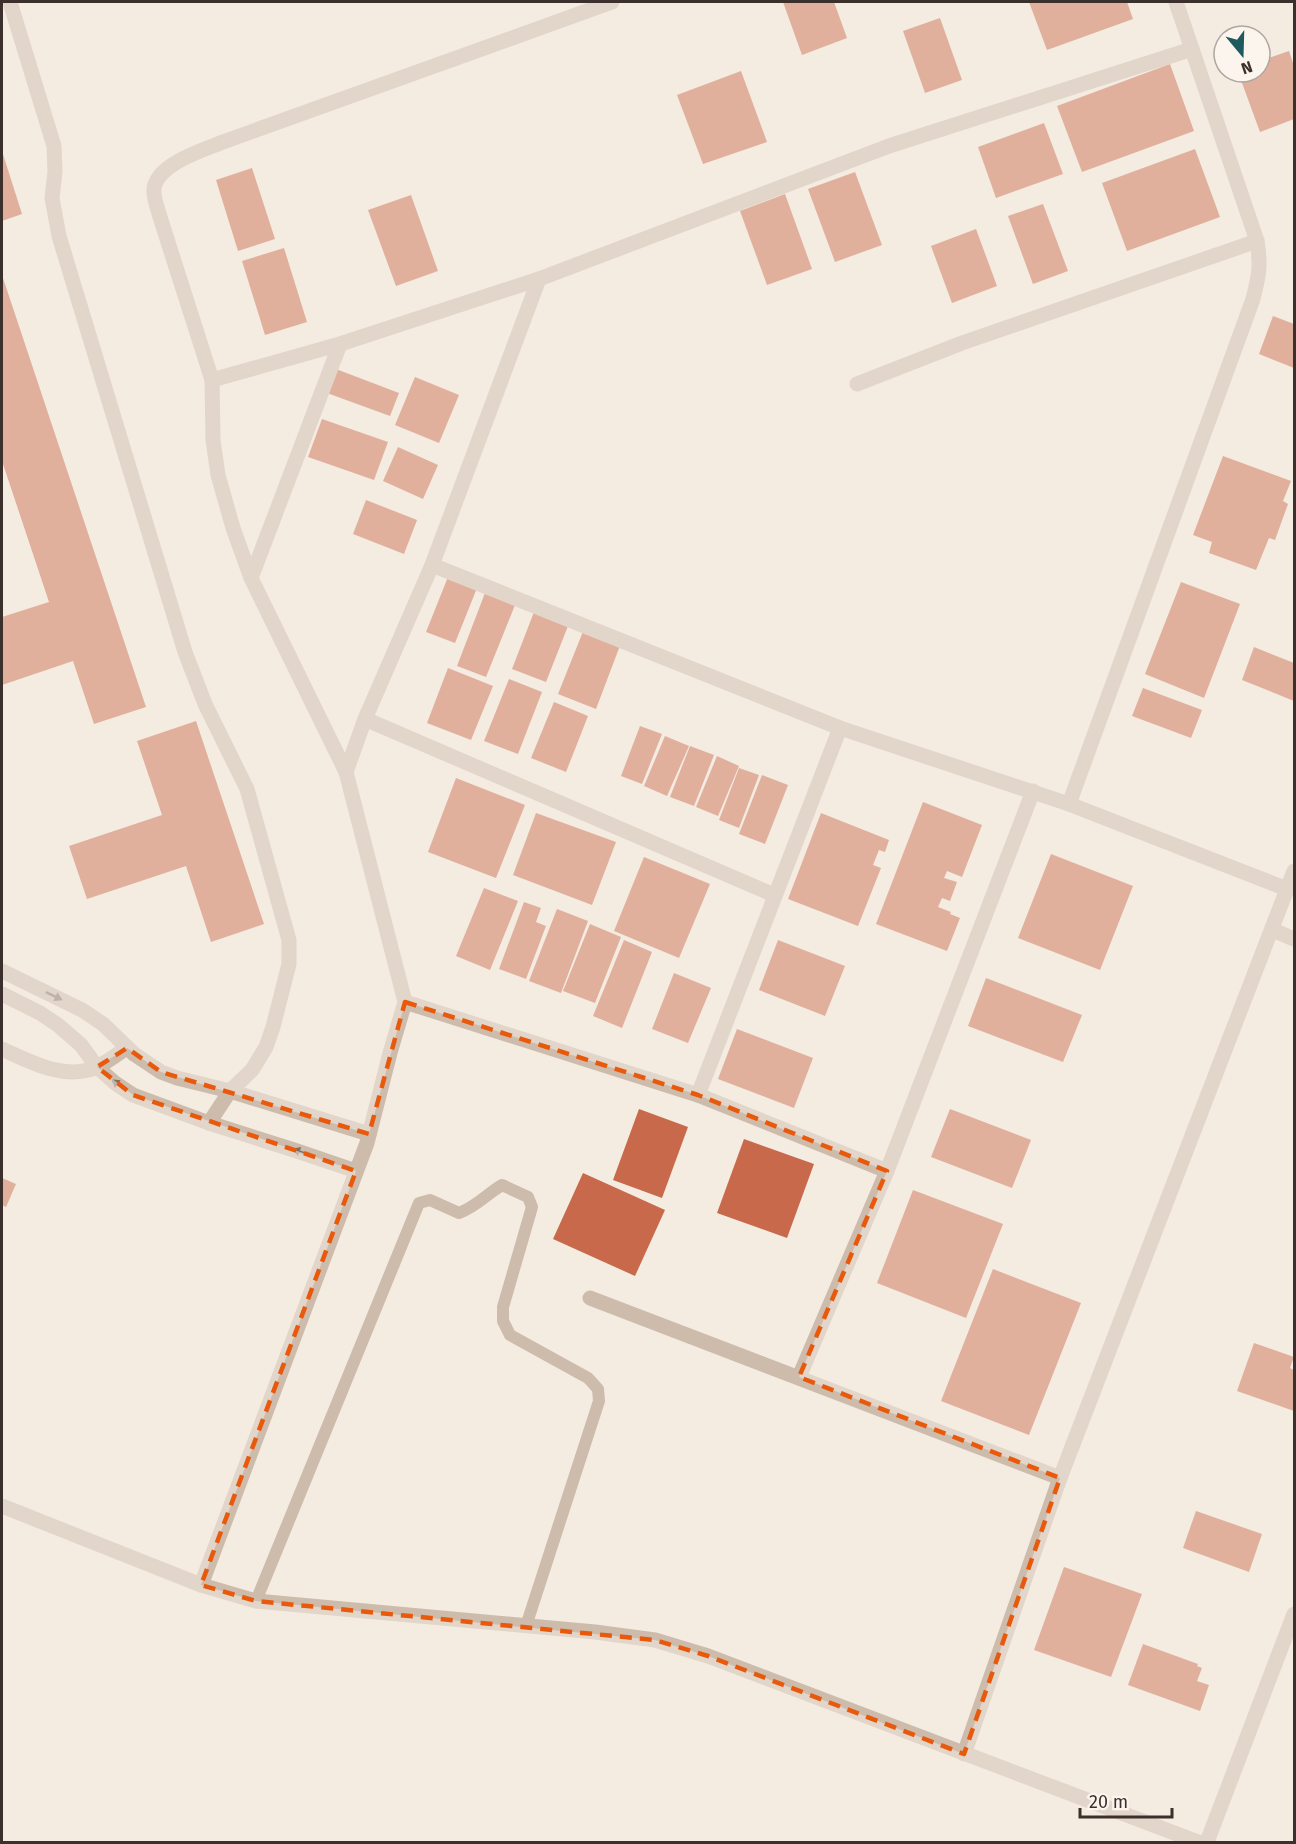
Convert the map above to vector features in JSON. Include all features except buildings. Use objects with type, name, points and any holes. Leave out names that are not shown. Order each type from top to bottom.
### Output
[{"type":"street","points":[[10,2],[54,146],[55,172],[52,198],[59,236],[180,634],[205,704],[247,789],[289,939],[289,964],[266,1047],[252,1070],[230,1091],[209,1124]]},
{"type":"street","points":[[201,1586],[369,1134],[405,1002],[346,772],[251,578],[233,528],[218,475],[213,440],[212,380],[160,217],[154,191],[157,180],[164,171],[184,158],[612,2]]},
{"type":"street","points":[[1069,804],[1253,299],[1259,277],[1260,261],[1257,241],[1176,2]]},
{"type":"street","points":[[212,380],[340,344],[539,279],[889,146],[1192,49]]},
{"type":"street","points":[[857,384],[973,339],[1257,241]]},
{"type":"street","points":[[346,772],[364,719],[432,565],[539,279]]},
{"type":"street","points":[[251,578],[340,344]]},
{"type":"street","points":[[432,565],[840,728],[1033,791],[1287,889]]},
{"type":"street","points":[[364,719],[774,895]]},
{"type":"street","points":[[698,1095],[840,728]]},
{"type":"street","points":[[799,1377],[887,1171],[1033,791]]},
{"type":"street","points":[[964,1754],[1060,1478],[1294,871]]},
{"type":"street","points":[[1273,930],[1294,939]]},
{"type":"street","points":[[2,971],[82,1010],[103,1024],[147,1064],[161,1072],[369,1134]]},
{"type":"street","points":[[2,994],[58,1025],[81,1044],[97,1067],[133,1095],[209,1124],[356,1171]]},
{"type":"street","points":[[405,1002],[698,1095],[887,1171]]},
{"type":"street","points":[[2,1049],[59,1072],[83,1071],[97,1067],[127,1048]]},
{"type":"street","points":[[590,1299],[1060,1478]]},
{"type":"street","points":[[2,1506],[201,1586],[256,1601],[595,1632],[655,1640],[720,1660],[1198,1842]]},
{"type":"street","points":[[1207,1842],[1294,1614]]},
{"type":"lane","points":[[256,1601],[419,1203],[430,1200],[459,1213],[471,1209],[490,1191],[502,1185],[528,1197],[532,1207],[503,1307],[503,1321],[510,1335],[588,1378],[598,1389],[599,1401],[526,1626]]},
{"type":"highlighted area","points":[[405,1002],[698,1095],[887,1171],[799,1377],[1060,1478],[964,1754],[708,1656],[655,1640],[256,1601],[201,1585],[356,1171],[133,1095],[97,1067],[127,1048],[161,1072],[369,1134]]}]
